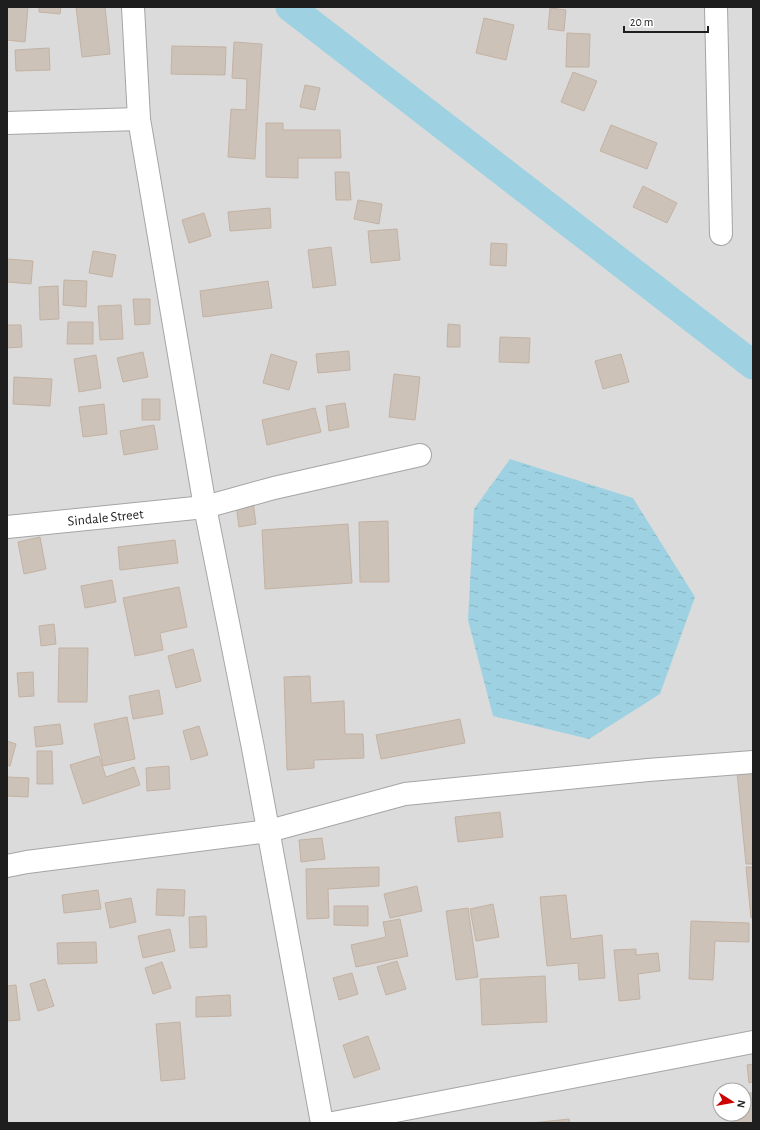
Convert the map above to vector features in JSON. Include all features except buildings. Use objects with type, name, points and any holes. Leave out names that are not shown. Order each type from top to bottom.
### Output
[{"type":"street","points":[[133,7],[139,119],[204,507],[252,741],[322,1123]]},
{"type":"street","points":[[716,7],[720,234]]},
{"type":"street","points":[[7,123],[139,119]]},
{"type":"street","name":"Sindale Street","points":[[7,527],[204,507],[274,488],[420,455]]},
{"type":"street","points":[[7,866],[27,862],[268,831],[405,794],[648,770],[753,762]]},
{"type":"street","points":[[333,1123],[753,1042]]},
{"type":"shaded area","points":[[7,7],[753,7],[753,1123],[7,1123]]},
{"type":"water","points":[[510,459],[633,498],[695,597],[660,694],[589,739],[493,716],[468,620],[474,509]]},
{"type":"waterway","points":[[290,7],[753,365]]}]
